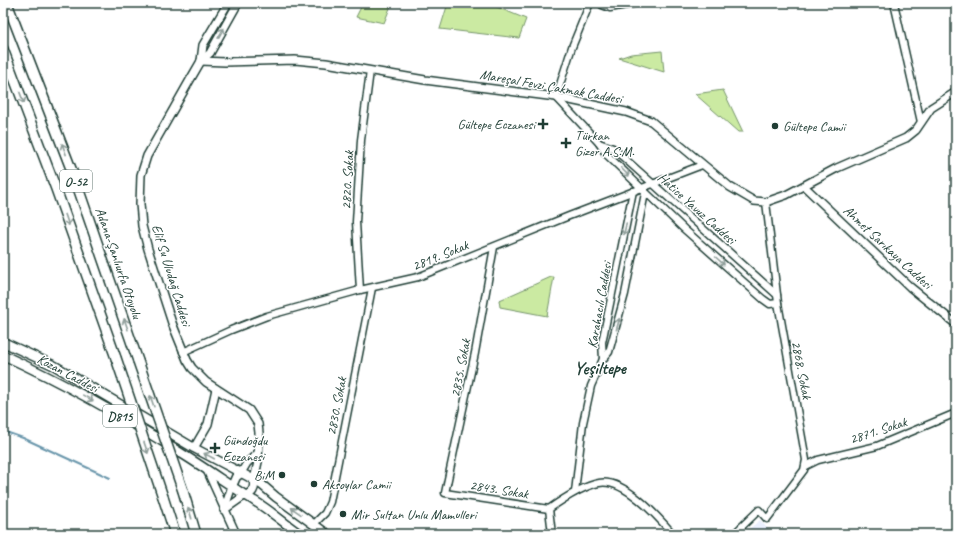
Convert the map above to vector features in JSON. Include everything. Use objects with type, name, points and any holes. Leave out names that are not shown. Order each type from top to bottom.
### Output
[{"type":"highway","name":"Adana-Şanlıurfa Otoyolu","points":[[8,3],[75,179],[183,491],[196,534]]},
{"type":"highway","name":"O-52","points":[[3,49],[56,189],[116,358],[175,534]]},
{"type":"highway","name":"Kozan Caddesi","points":[[3,342],[55,366],[194,448],[252,478],[327,534]]},
{"type":"highway","name":"Kozan Caddesi","points":[[3,355],[108,408],[185,455],[232,486],[244,496],[256,502],[300,534]]},
{"type":"highway","points":[[232,486],[236,477],[241,473]]},
{"type":"highway","points":[[244,496],[251,493],[253,490],[252,478]]},
{"type":"main road","name":"Elif Su Uludağ Caddesi","points":[[201,61],[203,45],[228,3]]},
{"type":"main road","name":"Elif Su Uludağ Caddesi","points":[[238,3],[210,53],[201,61],[147,156],[141,175],[139,195],[140,215],[148,249],[183,352],[197,375],[216,389],[244,406],[255,418],[258,424],[258,453],[252,478]]},
{"type":"main road","name":"Mareşal Fevzi Çakmak Caddesi","points":[[201,61],[225,62],[294,60],[326,63],[425,80],[556,97],[626,112],[651,121],[726,185],[754,201],[766,202]]},
{"type":"main road","points":[[766,202],[772,201],[837,168],[906,138],[916,130],[931,108],[956,92]]},
{"type":"main road","name":"Ahmet Sarıkaya Caddesi","points":[[804,186],[910,287],[956,324]]},
{"type":"main road","points":[[194,448],[208,424],[216,389]]},
{"type":"main road","points":[[241,473],[247,464],[258,453]]},
{"type":"main road","points":[[207,470],[236,534]]},
{"type":"main road","points":[[224,510],[232,486]]},
{"type":"main road","points":[[224,510],[244,496]]},
{"type":"street","points":[[590,3],[572,47],[556,97],[599,143],[606,154],[643,190],[763,299],[770,304],[778,303]]},
{"type":"street","points":[[602,6],[610,8],[638,3]]},
{"type":"street","points":[[894,3],[921,122]]},
{"type":"street","name":"2820. Sokak","points":[[360,290],[356,222],[361,140],[370,71]]},
{"type":"street","name":"Hatice Yavuz Caddesi","points":[[599,143],[613,148],[777,295]]},
{"type":"street","name":"2819. Sokak","points":[[183,352],[231,330],[267,316],[360,290],[418,277],[633,191],[643,190],[652,184],[702,165]]},
{"type":"street","points":[[603,359],[609,352],[625,294],[643,190]]},
{"type":"street","name":"Karahacılı Caddesi","points":[[575,492],[583,423],[591,386],[603,359],[602,342],[633,191]]},
{"type":"street","name":"2868. Sokak","points":[[766,202],[778,303],[806,454],[806,466]]},
{"type":"street","name":"2835. Sokak","points":[[446,493],[475,353],[494,247]]},
{"type":"street","name":"2830. Sokak","points":[[314,524],[325,513],[330,502],[372,288]]},
{"type":"street","name":"2871. Sokak","points":[[806,466],[818,460],[877,446],[956,413]]},
{"type":"street","points":[[734,534],[759,510],[767,518],[806,466]]},
{"type":"street","points":[[552,534],[549,509],[575,492],[599,482],[613,484],[637,498],[674,534]]},
{"type":"street","name":"2843. Sokak","points":[[446,493],[549,509]]},
{"type":"shaded area","points":[[760,520],[772,534],[743,534]]},
{"type":"green space","points":[[363,3],[392,3],[384,23],[356,17]]},
{"type":"green space","points":[[448,3],[487,3],[526,19],[519,38],[440,29]]},
{"type":"green space","points":[[662,51],[664,72],[619,58],[631,54]]},
{"type":"green space","points":[[723,90],[743,132],[738,132],[695,94]]},
{"type":"green space","points":[[554,277],[547,316],[500,307],[499,300]]},
{"type":"waterway","points":[[3,431],[23,438],[110,478]]},
{"type":"place","name":"Gültepe Eczanesi","points":[[543,124]]},
{"type":"place","name":"Gültepe Camii","points":[[775,126]]},
{"type":"place","name":"Türkan Gizer A.S.M.","points":[[566,143]]},
{"type":"place","name":"Gündoğdu Eczanesi","points":[[215,448]]},
{"type":"place","name":"BiM","points":[[282,475]]},
{"type":"place","name":"Aksoylar Camii","points":[[314,484]]},
{"type":"place","name":"Mir Sultan Unlu Mamulleri","points":[[343,514]]},
{"type":"district","name":"Yeşiltepe","points":[[600,368]]}]
